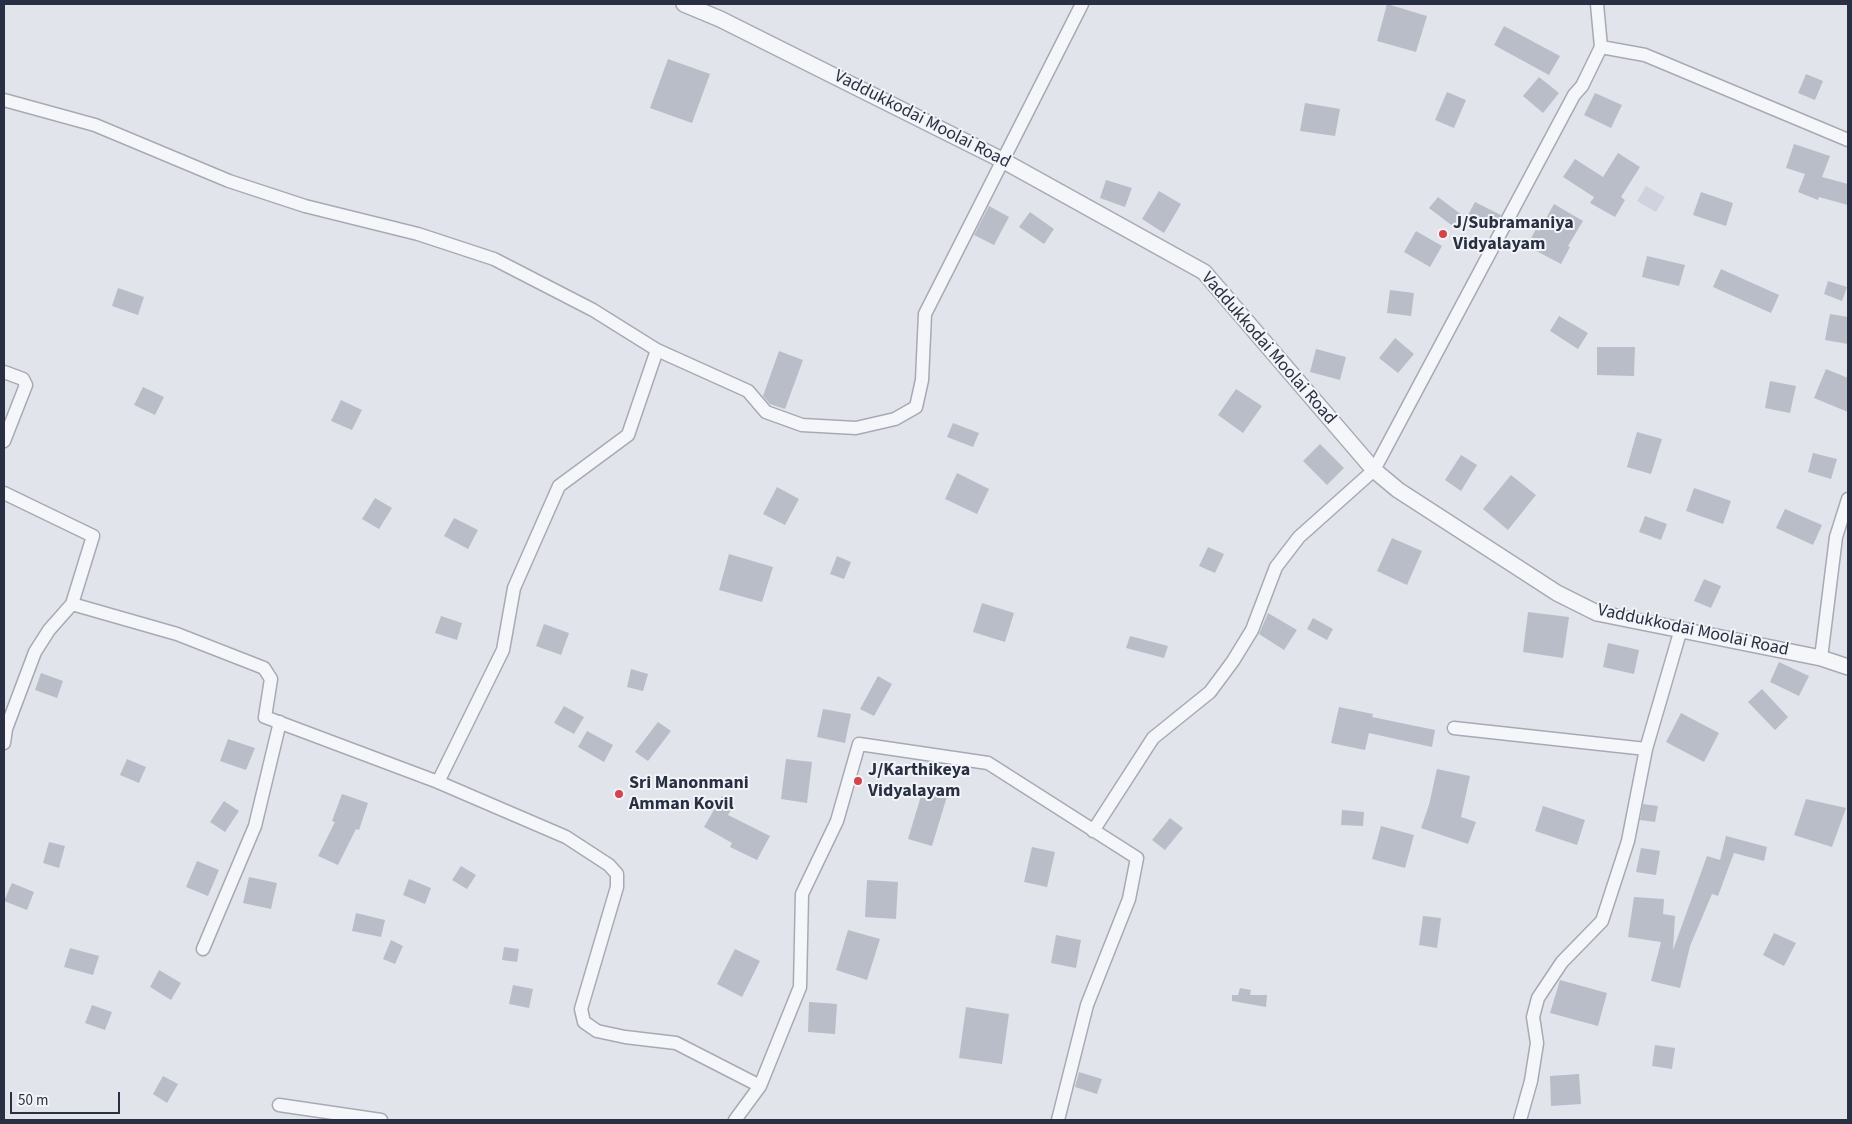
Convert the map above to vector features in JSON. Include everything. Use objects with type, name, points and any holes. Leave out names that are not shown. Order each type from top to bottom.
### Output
[{"type":"street","name":"Vaddukkodai Moolai Road","points":[[684,4],[720,19],[1002,160],[1204,272],[1374,470],[1398,490],[1557,594],[1597,613],[1821,658],[1848,667]]},
{"type":"street","points":[[4,100],[95,124],[229,181],[305,206],[418,234],[494,260],[593,310],[657,350],[748,390],[766,412],[802,425],[856,428],[895,419],[916,407],[922,380],[926,314],[1082,4]]},
{"type":"street","points":[[1093,831],[1153,738],[1210,692],[1233,661],[1252,630],[1276,567],[1299,537],[1374,470],[1424,373],[1574,95],[1582,86],[1601,47],[1597,4]]},
{"type":"street","points":[[1601,47],[1645,55],[1848,140]]},
{"type":"street","points":[[438,782],[503,650],[514,588],[559,486],[628,435],[657,350]]},
{"type":"street","points":[[4,372],[23,378],[26,385],[4,441]]},
{"type":"street","points":[[4,493],[94,536],[72,604],[49,630],[34,652],[5,729],[4,743]]},
{"type":"street","points":[[1821,658],[1836,537],[1848,499]]},
{"type":"street","points":[[72,604],[177,634],[264,668],[271,678],[265,717],[438,782],[566,837],[609,865],[617,874],[617,887],[581,1009],[584,1022],[597,1031],[625,1037],[676,1043],[760,1086]]},
{"type":"street","points":[[1520,1120],[1531,1081],[1537,1043],[1533,1017],[1538,998],[1562,962],[1602,921],[1628,841],[1646,749],[1681,629]]},
{"type":"street","points":[[203,949],[255,826],[280,722]]},
{"type":"street","points":[[1454,728],[1646,749]]},
{"type":"street","points":[[735,1120],[760,1086],[800,987],[802,894],[837,821],[858,744],[988,763],[1137,858],[1130,899],[1087,1005],[1058,1120]]},
{"type":"street","points":[[279,1105],[381,1120]]},
{"type":"shaded area","points":[[1646,186],[1665,197],[1656,212],[1637,201]]},
{"type":"building","points":[[1387,4],[1427,16],[1416,52],[1377,41]]},
{"type":"building","points":[[1504,26],[1560,56],[1549,75],[1494,45]]},
{"type":"building","points":[[668,59],[710,74],[692,123],[650,108]]},
{"type":"building","points":[[1806,74],[1823,81],[1815,100],[1798,93]]},
{"type":"building","points":[[1539,77],[1559,93],[1543,113],[1523,96]]},
{"type":"building","points":[[1447,92],[1466,100],[1454,128],[1435,120]]},
{"type":"building","points":[[1595,93],[1622,105],[1611,128],[1584,115]]},
{"type":"building","points":[[1305,103],[1340,109],[1335,136],[1300,131]]},
{"type":"building","points":[[1794,144],[1830,156],[1822,177],[1848,184],[1848,205],[1819,197],[1818,200],[1798,192],[1805,174],[1786,168]]},
{"type":"building","points":[[1618,153],[1640,167],[1621,197],[1625,200],[1615,217],[1590,203],[1594,197],[1563,177],[1575,159],[1603,177]]},
{"type":"building","points":[[1106,180],[1132,188],[1125,207],[1100,198]]},
{"type":"building","points":[[1159,191],[1181,204],[1164,233],[1142,219]]},
{"type":"building","points":[[1701,192],[1733,203],[1726,226],[1693,215]]},
{"type":"building","points":[[1438,197],[1462,215],[1454,227],[1429,208]]},
{"type":"building","points":[[1475,202],[1501,215],[1493,230],[1467,217]]},
{"type":"building","points":[[1554,204],[1583,221],[1568,246],[1570,247],[1561,264],[1527,246],[1536,229],[1539,231]]},
{"type":"building","points":[[989,206],[1009,217],[994,245],[974,235]]},
{"type":"building","points":[[1030,212],[1054,229],[1044,244],[1019,227]]},
{"type":"building","points":[[1416,231],[1442,246],[1430,267],[1404,252]]},
{"type":"building","points":[[1647,256],[1685,265],[1679,286],[1642,277]]},
{"type":"building","points":[[1721,269],[1779,295],[1771,313],[1713,287]]},
{"type":"building","points":[[1828,281],[1847,287],[1842,301],[1824,294]]},
{"type":"building","points":[[118,288],[144,297],[138,315],[112,306]]},
{"type":"building","points":[[1390,290],[1414,293],[1411,316],[1387,313]]},
{"type":"building","points":[[1830,314],[1848,317],[1848,344],[1825,340]]},
{"type":"building","points":[[1559,316],[1588,333],[1578,349],[1550,331]]},
{"type":"building","points":[[1395,338],[1414,354],[1398,373],[1379,358]]},
{"type":"building","points":[[1597,347],[1635,347],[1634,376],[1597,375]]},
{"type":"building","points":[[1316,349],[1346,357],[1340,380],[1310,372]]},
{"type":"building","points":[[779,351],[803,360],[785,409],[770,404],[763,396]]},
{"type":"building","points":[[1826,369],[1848,378],[1848,412],[1814,398]]},
{"type":"building","points":[[1770,381],[1796,386],[1790,413],[1765,408]]},
{"type":"building","points":[[143,387],[164,397],[155,415],[134,405]]},
{"type":"building","points":[[1236,389],[1262,406],[1243,433],[1218,415]]},
{"type":"building","points":[[341,400],[362,410],[352,430],[331,421]]},
{"type":"building","points":[[953,423],[979,433],[973,447],[947,437]]},
{"type":"building","points":[[1637,432],[1662,439],[1651,474],[1627,467]]},
{"type":"building","points":[[1320,444],[1344,468],[1327,485],[1303,461]]},
{"type":"building","points":[[1813,453],[1837,459],[1831,479],[1808,472]]},
{"type":"building","points":[[1461,455],[1477,465],[1461,491],[1445,480]]},
{"type":"building","points":[[957,473],[989,489],[977,514],[945,499]]},
{"type":"building","points":[[1511,475],[1536,495],[1508,530],[1483,509]]},
{"type":"building","points":[[777,487],[799,499],[785,525],[763,514]]},
{"type":"building","points":[[1694,488],[1731,501],[1723,524],[1686,511]]},
{"type":"building","points":[[375,498],[392,508],[379,529],[362,519]]},
{"type":"building","points":[[1785,509],[1822,525],[1813,545],[1776,528]]},
{"type":"building","points":[[1645,516],[1667,524],[1661,540],[1639,532]]},
{"type":"building","points":[[454,518],[478,530],[468,549],[444,536]]},
{"type":"building","points":[[1392,538],[1422,551],[1407,585],[1377,571]]},
{"type":"building","points":[[1208,547],[1224,554],[1215,573],[1199,566]]},
{"type":"building","points":[[729,554],[773,567],[762,602],[719,590]]},
{"type":"building","points":[[837,556],[851,562],[844,579],[830,574]]},
{"type":"building","points":[[1704,579],[1721,586],[1711,608],[1694,601]]},
{"type":"building","points":[[982,603],[1014,613],[1005,642],[973,632]]},
{"type":"building","points":[[1528,612],[1569,617],[1563,658],[1523,652]]},
{"type":"building","points":[[1268,613],[1297,630],[1284,650],[1259,634]]},
{"type":"building","points":[[441,616],[462,623],[457,640],[435,633]]},
{"type":"building","points":[[1313,618],[1333,629],[1327,640],[1307,629]]},
{"type":"building","points":[[544,624],[569,633],[561,655],[536,646]]},
{"type":"building","points":[[1130,636],[1168,646],[1164,658],[1126,648]]},
{"type":"building","points":[[1608,643],[1639,650],[1634,674],[1603,667]]},
{"type":"building","points":[[1779,662],[1809,676],[1799,696],[1770,682]]},
{"type":"building","points":[[631,669],[648,674],[643,691],[627,687]]},
{"type":"building","points":[[41,673],[63,681],[57,698],[35,690]]},
{"type":"building","points":[[878,676],[892,684],[874,716],[860,709]]},
{"type":"building","points":[[1762,689],[1788,717],[1775,730],[1748,702]]},
{"type":"building","points":[[564,706],[584,717],[574,734],[554,723]]},
{"type":"building","points":[[1339,707],[1373,714],[1372,717],[1435,730],[1432,747],[1369,733],[1365,750],[1331,743]]},
{"type":"building","points":[[823,709],[851,714],[845,743],[817,737]]},
{"type":"building","points":[[1681,713],[1719,733],[1704,762],[1666,742]]},
{"type":"building","points":[[658,722],[671,731],[648,761],[635,752]]},
{"type":"building","points":[[587,731],[613,745],[604,762],[578,747]]},
{"type":"building","points":[[228,739],[255,748],[246,770],[220,761]]},
{"type":"building","points":[[127,759],[146,767],[139,783],[120,775]]},
{"type":"building","points":[[786,759],[812,762],[807,803],[781,799]]},
{"type":"building","points":[[1437,769],[1470,776],[1461,817],[1476,822],[1468,844],[1421,828],[1429,805]]},
{"type":"building","points":[[924,786],[948,793],[932,846],[908,839]]},
{"type":"building","points":[[342,794],[368,803],[359,830],[356,829],[338,865],[318,856],[335,822],[332,821]]},
{"type":"building","points":[[722,796],[735,803],[728,815],[770,836],[757,860],[730,847],[732,843],[704,827]]},
{"type":"building","points":[[1806,799],[1846,808],[1832,847],[1794,835]]},
{"type":"building","points":[[224,801],[239,811],[225,832],[210,822]]},
{"type":"building","points":[[1643,804],[1658,806],[1655,822],[1640,820]]},
{"type":"building","points":[[1543,806],[1585,820],[1577,845],[1535,831]]},
{"type":"building","points":[[1342,810],[1364,812],[1363,826],[1341,825]]},
{"type":"building","points":[[1170,818],[1183,828],[1165,850],[1152,840]]},
{"type":"building","points":[[1381,826],[1414,835],[1405,868],[1372,859]]},
{"type":"building","points":[[1726,836],[1767,847],[1764,861],[1734,853],[1718,896],[1712,894],[1690,946],[1680,988],[1651,981],[1661,942],[1628,937],[1634,897],[1664,899],[1663,914],[1675,916],[1673,950],[1707,856],[1720,860]]},
{"type":"building","points":[[49,842],[65,846],[59,868],[43,863]]},
{"type":"building","points":[[1032,847],[1055,852],[1047,887],[1024,882]]},
{"type":"building","points":[[1641,848],[1660,851],[1656,875],[1636,872]]},
{"type":"building","points":[[197,861],[219,870],[208,896],[186,887]]},
{"type":"building","points":[[461,866],[476,875],[467,889],[452,880]]},
{"type":"building","points":[[249,877],[277,883],[271,909],[243,903]]},
{"type":"building","points":[[409,879],[431,888],[425,904],[403,895]]},
{"type":"building","points":[[867,880],[898,882],[896,919],[865,917]]},
{"type":"building","points":[[12,883],[34,892],[27,910],[4,901]]},
{"type":"building","points":[[356,913],[385,920],[381,937],[352,931]]},
{"type":"building","points":[[1423,916],[1441,918],[1437,948],[1419,945]]},
{"type":"building","points":[[848,930],[880,939],[867,980],[836,970]]},
{"type":"building","points":[[1774,933],[1796,943],[1784,966],[1763,955]]},
{"type":"building","points":[[1056,935],[1081,940],[1076,968],[1051,963]]},
{"type":"building","points":[[391,940],[403,946],[395,964],[383,959]]},
{"type":"building","points":[[504,947],[519,949],[517,962],[502,960]]},
{"type":"building","points":[[70,948],[99,956],[93,975],[64,967]]},
{"type":"building","points":[[735,949],[760,961],[742,997],[717,984]]},
{"type":"building","points":[[159,970],[181,983],[171,1000],[150,987]]},
{"type":"building","points":[[1560,980],[1607,993],[1598,1026],[1550,1013]]},
{"type":"building","points":[[513,985],[533,989],[529,1008],[509,1004]]},
{"type":"building","points":[[1240,988],[1251,990],[1250,995],[1267,995],[1266,1007],[1232,1001],[1232,995],[1238,995]]},
{"type":"building","points":[[809,1002],[837,1004],[835,1034],[808,1032]]},
{"type":"building","points":[[92,1005],[112,1012],[105,1030],[85,1023]]},
{"type":"building","points":[[966,1007],[1009,1014],[1002,1064],[959,1058]]},
{"type":"building","points":[[1655,1045],[1675,1048],[1672,1069],[1652,1066]]},
{"type":"building","points":[[1079,1072],[1102,1079],[1097,1094],[1075,1087]]},
{"type":"building","points":[[1579,1074],[1581,1104],[1551,1106],[1550,1076]]},
{"type":"building","points":[[163,1076],[178,1084],[167,1103],[153,1094]]},
{"type":"place","name":"J/Subramaniya Vidyalayam","points":[[1443,234]]},
{"type":"place","name":"J/Karthikeya Vidyalayam","points":[[858,781]]},
{"type":"place","name":"Sri Manonmani Amman Kovil","points":[[619,794]]}]
